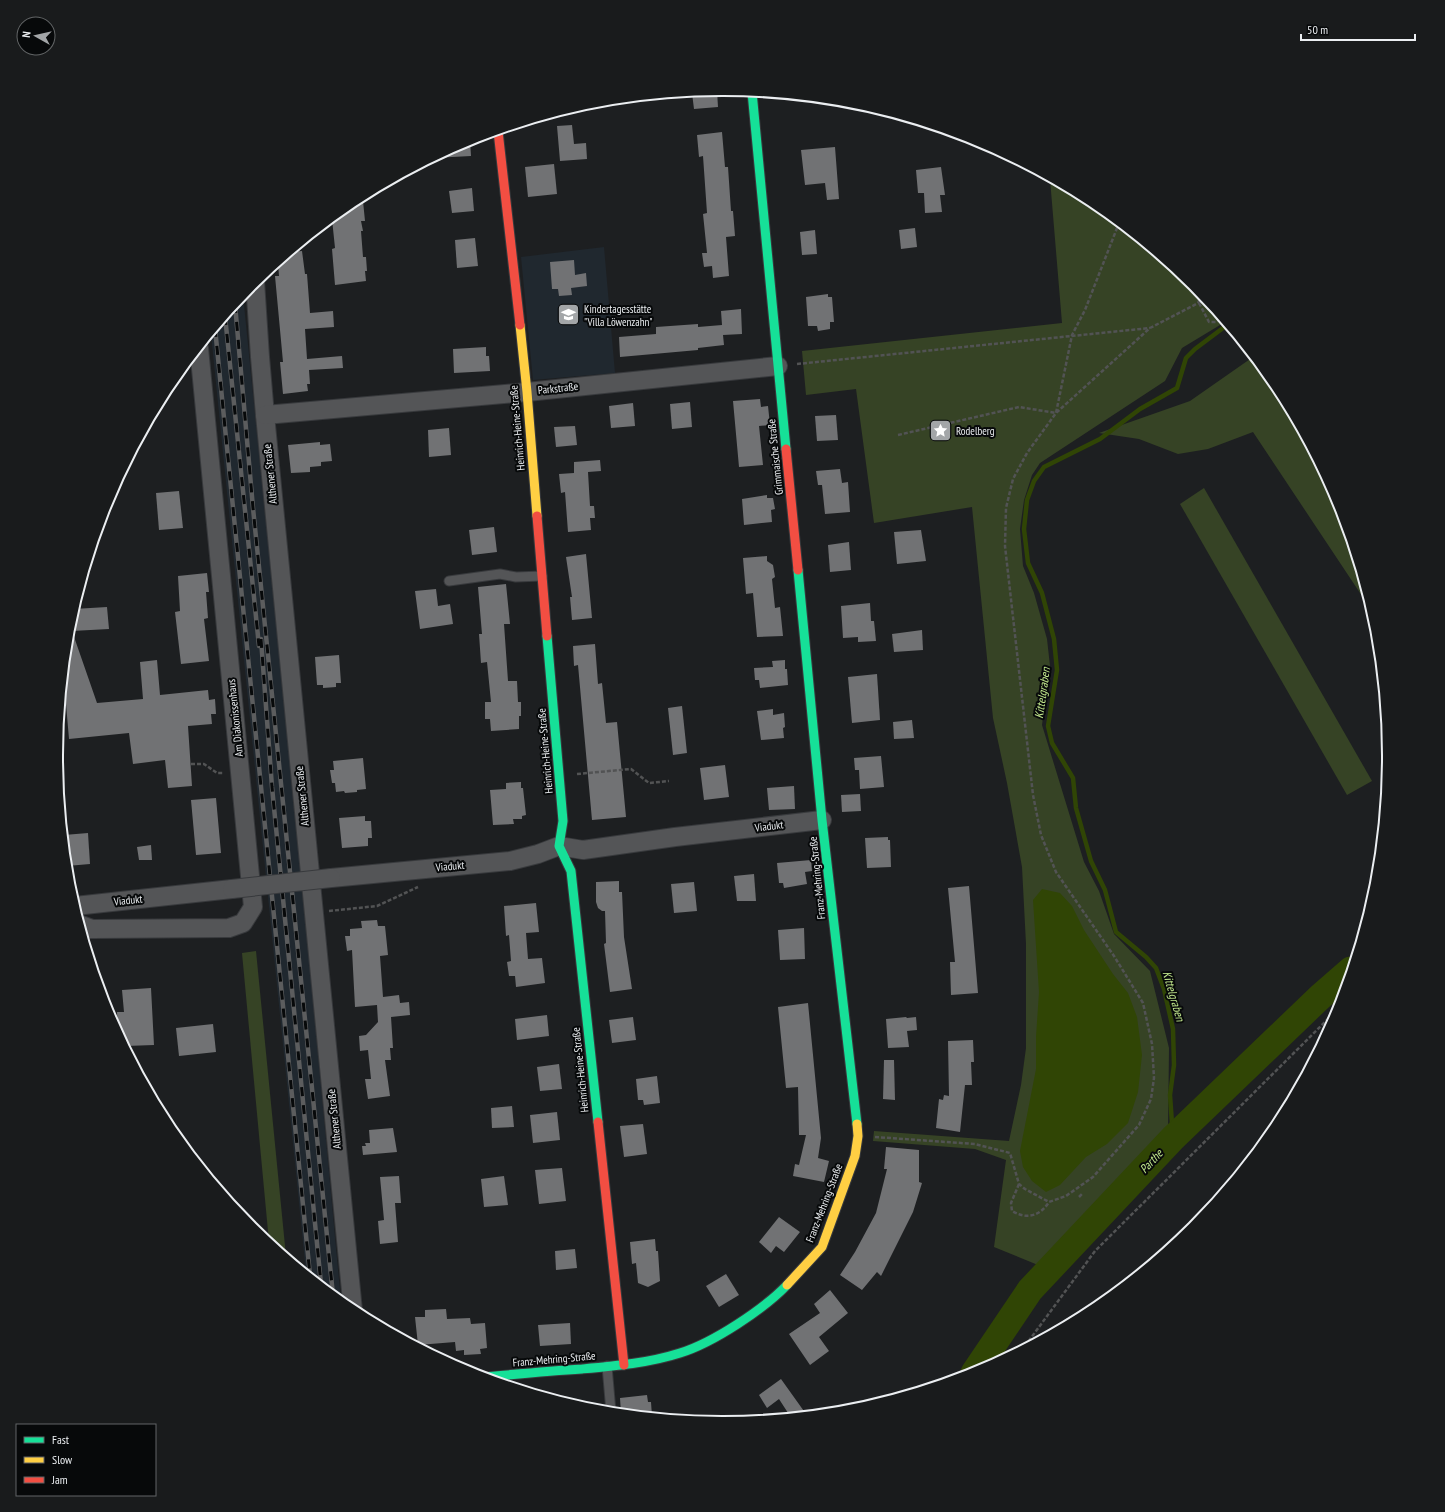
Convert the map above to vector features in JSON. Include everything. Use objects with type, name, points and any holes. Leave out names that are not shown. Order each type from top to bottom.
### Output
[{"type":"street","name":"Grimmaische Straße","points":[[753,97],[822,820]]},
{"type":"street","name":"Heinrich-Heine-Straße","points":[[499,136],[526,392],[563,821],[559,846],[571,871],[624,1364]]},
{"type":"street","name":"Althener Straße","points":[[256,290],[265,415],[352,1301]]},
{"type":"street","name":"Am Diakonissenhaus","points":[[85,926],[92,929],[229,928],[243,923],[253,907],[200,354]]},
{"type":"street","name":"Parkstraße","points":[[265,415],[526,392],[778,366]]},
{"type":"street","name":"Viadukt","points":[[80,905],[424,868],[510,861],[538,854],[559,846],[583,850],[675,837],[822,820]]},
{"type":"street","name":"Franz-Mehring-Straße","points":[[498,1376],[624,1364],[681,1353],[707,1342],[727,1330],[780,1293],[822,1247],[855,1156],[858,1136],[822,820]]},
{"type":"lane","points":[[449,581],[500,574],[516,577],[542,576]]},
{"type":"lane","points":[[607,1366],[610,1406]]},
{"type":"path","points":[[1056,413],[1072,335],[1085,310],[1117,228]]},
{"type":"path","points":[[1019,1184],[1014,1192],[1011,1203],[1012,1211],[1017,1214],[1036,1215],[1044,1210],[1049,1202],[1066,1196],[1093,1177],[1139,1125],[1151,1099],[1154,1078],[1152,1044],[1143,1003],[1114,956],[1056,872],[1041,835],[1033,795],[1005,546],[1006,508],[1013,479],[1027,453],[1056,413],[1150,328],[1199,304],[1209,322],[1218,321]]},
{"type":"path","points":[[799,363],[1150,328]]},
{"type":"path","points":[[898,435],[1019,407],[1056,413]]},
{"type":"path","points":[[191,764],[204,764],[217,773],[240,773]]},
{"type":"path","points":[[573,774],[631,769],[649,783],[669,780]]},
{"type":"path","points":[[313,913],[377,906],[424,884],[424,868]]},
{"type":"path","points":[[1031,1338],[1094,1251],[1326,1021]]},
{"type":"path","points":[[875,1137],[976,1144],[1010,1152],[1019,1184],[1025,1189],[1049,1202]]},
{"type":"path","points":[[1079,1197],[1083,1193]]},
{"type":"shaded area","points":[[1050,184],[1089,208],[1124,233],[1157,260],[1189,290],[1221,324],[1182,348],[1165,381],[1040,463],[1032,475],[1024,500],[1020,529],[1023,566],[1034,593],[1047,639],[1050,666],[1042,725],[1084,862],[1099,891],[1114,934],[1150,971],[1169,1048],[1168,1133],[1038,1265],[994,1247],[1006,1160],[975,1149],[873,1141],[874,1131],[1009,1141],[1021,1085],[1026,1048],[1026,944],[1022,867],[1007,783],[993,718],[972,507],[874,523],[856,389],[806,395],[802,351],[1062,323]]},
{"type":"shaded area","name":"Kindertagesstätte \"Villa Löwenzahn\"","points":[[604,247],[615,373],[533,380],[521,257]]},
{"type":"shaded area","points":[[244,303],[300,861],[340,1293],[305,1266],[212,340]]},
{"type":"shaded area","points":[[1249,360],[1294,426],[1314,464],[1332,504],[1347,544],[1363,597],[1253,432],[1208,449],[1178,454],[1139,439],[1099,433],[1190,401]]},
{"type":"shaded area","points":[[1204,488],[1372,781],[1347,795],[1180,504]]},
{"type":"shaded area","points":[[1042,889],[1060,893],[1072,906],[1084,930],[1113,974],[1128,993],[1137,1017],[1142,1055],[1138,1092],[1128,1123],[1107,1144],[1086,1157],[1060,1185],[1046,1192],[1032,1181],[1023,1167],[1020,1151],[1036,1069],[1036,1037],[1039,992],[1033,900]]},
{"type":"shaded area","points":[[256,951],[285,1250],[268,1233],[242,953]]},
{"type":"building","points":[[717,96],[718,107],[694,109],[693,97]]},
{"type":"building","points":[[572,125],[574,144],[586,143],[587,159],[560,161],[557,126]]},
{"type":"building","points":[[722,132],[725,167],[728,167],[731,211],[733,211],[735,236],[726,237],[729,276],[713,278],[712,266],[704,267],[702,253],[707,253],[703,214],[707,213],[703,156],[699,157],[697,135]]},
{"type":"building","points":[[470,147],[471,156],[448,157]]},
{"type":"building","points":[[835,147],[839,199],[827,200],[825,183],[805,185],[801,150]]},
{"type":"building","points":[[554,164],[557,194],[528,197],[525,167]]},
{"type":"building","points":[[941,167],[945,195],[940,195],[942,212],[925,213],[924,193],[918,193],[916,170]]},
{"type":"building","points":[[472,188],[474,211],[452,213],[449,191]]},
{"type":"building","points":[[363,203],[365,221],[361,221],[363,231],[361,231],[363,257],[366,257],[366,281],[335,285],[332,249],[335,248],[333,225]]},
{"type":"building","points":[[915,228],[917,247],[901,249],[899,230]]},
{"type":"building","points":[[815,230],[817,254],[802,255],[800,232]]},
{"type":"building","points":[[475,238],[478,266],[457,268],[455,240]]},
{"type":"building","points":[[299,251],[302,251],[305,274],[307,274],[310,313],[333,311],[334,327],[305,329],[307,359],[342,356],[343,368],[309,370],[310,384],[307,384],[308,391],[283,394],[280,362],[283,362],[275,276],[279,276],[278,269]]},
{"type":"building","name":"Kindertagesstätte \"Villa Löwenzahn\"","points":[[574,260],[575,275],[586,273],[587,286],[571,288],[572,295],[559,296],[558,289],[552,289],[550,262]]},
{"type":"building","points":[[828,294],[828,297],[832,297],[834,322],[830,322],[830,329],[818,331],[817,326],[808,326],[806,297]]},
{"type":"building","points":[[741,309],[742,334],[723,335],[724,345],[698,348],[698,350],[620,357],[619,337],[656,334],[656,327],[698,324],[698,327],[722,325],[721,311]]},
{"type":"building","points":[[486,347],[486,356],[489,356],[490,371],[454,373],[453,349]]},
{"type":"building","points":[[760,399],[761,407],[768,406],[770,425],[759,426],[763,465],[739,467],[733,401]]},
{"type":"building","points":[[690,402],[692,427],[672,429],[670,404]]},
{"type":"building","points":[[633,403],[635,426],[611,428],[609,406]]},
{"type":"building","points":[[836,415],[838,440],[817,441],[815,416]]},
{"type":"building","points":[[575,426],[577,445],[556,447],[554,427]]},
{"type":"building","points":[[449,428],[451,455],[429,457],[428,430]]},
{"type":"building","points":[[320,442],[320,445],[330,444],[332,461],[321,462],[321,466],[310,467],[310,472],[291,473],[288,445]]},
{"type":"building","points":[[600,460],[601,471],[588,472],[590,506],[594,506],[595,518],[590,518],[591,530],[568,532],[565,492],[561,493],[559,474],[574,473],[574,462]]},
{"type":"building","points":[[840,469],[842,483],[848,482],[850,512],[825,514],[822,485],[818,485],[816,471]]},
{"type":"building","points":[[179,491],[183,528],[159,530],[156,493]]},
{"type":"building","points":[[767,495],[767,498],[773,498],[775,509],[771,510],[772,522],[744,525],[742,499]]},
{"type":"building","points":[[494,527],[497,552],[472,555],[469,530]]},
{"type":"building","points":[[921,530],[926,561],[897,564],[894,532]]},
{"type":"building","points":[[849,542],[851,570],[830,572],[828,545]]},
{"type":"building","points":[[586,554],[592,618],[572,620],[570,597],[572,597],[566,557]]},
{"type":"building","points":[[767,556],[767,561],[773,565],[775,577],[772,579],[775,608],[780,607],[783,636],[757,637],[753,593],[746,594],[743,558]]},
{"type":"building","points":[[207,573],[209,592],[206,592],[208,618],[204,619],[209,661],[181,664],[175,612],[180,611],[178,576]]},
{"type":"building","points":[[506,584],[510,624],[504,624],[508,681],[517,681],[518,702],[521,702],[521,716],[519,716],[519,729],[491,731],[490,719],[485,719],[485,702],[491,702],[487,662],[481,663],[479,634],[482,634],[478,587]]},
{"type":"building","points":[[436,589],[438,606],[450,604],[453,624],[420,629],[415,591]]},
{"type":"building","points":[[870,603],[871,621],[874,621],[876,641],[858,642],[858,637],[843,638],[841,606]]},
{"type":"building","points":[[107,607],[109,629],[75,631],[80,609]]},
{"type":"building","points":[[922,630],[923,650],[894,652],[892,634]]},
{"type":"building","points":[[74,638],[97,703],[143,699],[140,662],[157,660],[160,695],[208,690],[209,700],[215,699],[216,714],[211,714],[212,724],[188,726],[192,786],[168,788],[165,760],[133,764],[129,733],[69,739],[66,704],[69,670]]},
{"type":"building","points":[[595,644],[598,684],[602,683],[606,723],[617,722],[626,817],[592,820],[578,665],[574,666],[573,646]]},
{"type":"building","points":[[339,655],[341,683],[336,683],[336,687],[323,688],[323,685],[317,685],[315,657]]},
{"type":"building","points":[[785,660],[788,685],[760,688],[759,680],[755,680],[754,668],[773,667],[772,661]]},
{"type":"building","points":[[877,674],[880,720],[852,723],[848,677]]},
{"type":"building","points":[[682,706],[687,753],[673,755],[668,708]]},
{"type":"building","points":[[773,709],[773,715],[784,713],[784,738],[761,740],[757,711]]},
{"type":"building","points":[[912,720],[914,738],[894,739],[893,722]]},
{"type":"building","points":[[881,756],[884,787],[860,789],[859,770],[855,770],[854,758]]},
{"type":"building","points":[[363,758],[366,789],[357,790],[357,792],[336,792],[335,783],[332,783],[330,770],[334,770],[333,761]]},
{"type":"building","points":[[725,765],[729,797],[704,800],[700,768]]},
{"type":"building","points":[[521,782],[526,815],[522,816],[522,819],[513,819],[514,824],[493,825],[490,790],[506,789],[506,783]]},
{"type":"building","points":[[794,786],[795,809],[769,810],[767,788]]},
{"type":"building","points":[[860,794],[861,811],[842,812],[841,795]]},
{"type":"building","points":[[216,798],[221,853],[196,855],[191,800]]},
{"type":"building","points":[[365,816],[365,821],[371,821],[372,838],[368,838],[368,846],[342,848],[339,818]]},
{"type":"building","points":[[88,833],[90,864],[73,865],[68,835]]},
{"type":"building","points":[[888,837],[888,840],[890,840],[891,867],[867,868],[865,838]]},
{"type":"building","points":[[151,845],[152,860],[139,860],[137,847]]},
{"type":"building","points":[[811,860],[812,871],[805,872],[807,884],[784,888],[783,883],[779,883],[777,863]]},
{"type":"building","points":[[754,874],[756,901],[737,901],[734,876]]},
{"type":"building","points":[[619,881],[619,892],[622,892],[624,937],[632,989],[610,992],[604,944],[606,943],[605,911],[598,908],[596,902],[596,882]]},
{"type":"building","points":[[694,882],[697,911],[674,913],[671,884]]},
{"type":"building","points":[[969,886],[978,993],[951,995],[950,962],[955,962],[948,888]]},
{"type":"building","points":[[536,903],[539,932],[526,933],[528,959],[542,958],[545,983],[516,987],[515,976],[509,976],[507,962],[511,961],[509,935],[506,936],[504,906]]},
{"type":"building","points":[[377,920],[378,926],[385,926],[388,955],[380,956],[383,997],[399,995],[400,1003],[409,1002],[410,1015],[391,1017],[393,1048],[390,1048],[391,1060],[385,1060],[390,1096],[368,1099],[365,1079],[371,1079],[368,1050],[360,1051],[359,1036],[366,1035],[378,1022],[377,1005],[355,1007],[352,950],[347,951],[345,936],[350,936],[350,929],[362,928],[361,921]]},
{"type":"building","points":[[804,928],[805,959],[780,960],[778,930]]},
{"type":"building","points":[[151,988],[154,1045],[130,1046],[117,1017],[117,1012],[124,1012],[122,990]]},
{"type":"building","points":[[808,1003],[821,1138],[818,1158],[829,1161],[824,1182],[793,1176],[795,1164],[799,1165],[806,1135],[799,1135],[798,1087],[786,1088],[778,1007]]},
{"type":"building","points":[[547,1015],[549,1036],[517,1040],[515,1019]]},
{"type":"building","points":[[633,1017],[636,1040],[612,1043],[609,1020]]},
{"type":"building","points":[[916,1017],[917,1030],[907,1031],[909,1047],[888,1048],[886,1019]]},
{"type":"building","points":[[213,1024],[216,1052],[179,1056],[176,1028]]},
{"type":"building","points":[[973,1040],[974,1062],[971,1062],[972,1085],[965,1085],[960,1132],[936,1128],[939,1099],[943,1100],[944,1095],[949,1096],[948,1041]]},
{"type":"building","points":[[884,1060],[894,1060],[895,1100],[883,1099]]},
{"type":"building","points":[[559,1064],[562,1089],[540,1091],[537,1067]]},
{"type":"building","points":[[657,1076],[660,1103],[644,1105],[643,1100],[638,1100],[636,1079]]},
{"type":"building","points":[[512,1106],[514,1127],[492,1128],[491,1108]]},
{"type":"building","points":[[557,1112],[560,1140],[533,1143],[530,1115]]},
{"type":"building","points":[[643,1124],[647,1154],[624,1157],[620,1126]]},
{"type":"building","points":[[393,1128],[397,1152],[363,1155],[362,1146],[366,1146],[365,1143],[370,1143],[369,1130]]},
{"type":"building","points":[[886,1147],[919,1150],[919,1182],[922,1183],[913,1212],[881,1276],[877,1272],[862,1290],[840,1275],[855,1252],[876,1213],[887,1169],[884,1169]]},
{"type":"building","points":[[562,1168],[566,1201],[539,1204],[535,1170]]},
{"type":"building","points":[[399,1176],[401,1203],[395,1203],[398,1242],[380,1244],[378,1221],[384,1220],[380,1177]]},
{"type":"building","points":[[504,1176],[508,1205],[484,1207],[481,1179]]},
{"type":"building","points":[[779,1217],[800,1232],[784,1252],[776,1246],[771,1253],[759,1242]]},
{"type":"building","points":[[655,1239],[656,1251],[658,1251],[660,1281],[648,1287],[638,1283],[636,1263],[632,1264],[630,1242]]},
{"type":"building","points":[[575,1249],[577,1268],[556,1270],[555,1251]]},
{"type":"building","points":[[726,1274],[739,1295],[719,1307],[706,1286]]},
{"type":"building","points":[[830,1290],[848,1313],[819,1337],[829,1351],[810,1365],[789,1334],[820,1313],[814,1304]]},
{"type":"building","points":[[446,1309],[447,1319],[470,1318],[471,1324],[485,1323],[487,1348],[480,1349],[481,1354],[464,1355],[464,1350],[456,1351],[455,1342],[426,1344],[417,1340],[415,1317],[425,1317],[425,1310]]},
{"type":"building","points":[[570,1323],[571,1344],[540,1346],[538,1325]]},
{"type":"building","points":[[781,1379],[804,1411],[787,1412],[779,1399],[767,1408],[759,1395]]},
{"type":"building","points":[[647,1395],[648,1402],[651,1402],[652,1411],[621,1407],[620,1398]]},
{"type":"waterway","name":"Kittelgraben","points":[[1173,1138],[1170,1095],[1174,1065],[1173,1029],[1164,989],[1156,968],[1146,957],[1116,932],[1105,890],[1091,861],[1076,808],[1073,778],[1052,743],[1048,726],[1057,670],[1054,639],[1042,593],[1028,563],[1024,529],[1027,500],[1034,481],[1044,467],[1100,439],[1140,409],[1177,388],[1186,358],[1195,349],[1223,328]]},
{"type":"waterway","name":"Parthe","points":[[981,1362],[1030,1290],[1173,1138],[1320,997],[1344,976]]},
{"type":"railway","points":[[236,312],[253,508],[332,1287]]},
{"type":"railway","points":[[226,323],[259,646]]},
{"type":"railway","points":[[216,335],[309,1270]]},
{"type":"railway","points":[[261,639],[272,787],[320,1279]]},
{"type":"traffic: fast","points":[[753,97],[786,449]]},
{"type":"traffic: fast","points":[[798,570],[822,820],[857,1124]]},
{"type":"traffic: fast","points":[[547,636],[563,821],[559,846],[571,871],[598,1122]]},
{"type":"traffic: fast","points":[[498,1376],[644,1362],[680,1353],[707,1342],[737,1324],[765,1304],[787,1285]]},
{"type":"traffic: slow","points":[[520,325],[537,516]]},
{"type":"traffic: slow","points":[[787,1285],[822,1247],[855,1156],[858,1136],[857,1124]]},
{"type":"traffic: jam","points":[[499,136],[520,325]]},
{"type":"traffic: jam","points":[[786,449],[798,570]]},
{"type":"traffic: jam","points":[[537,516],[547,636]]},
{"type":"traffic: jam","points":[[598,1122],[624,1365]]},
{"type":"place","name":"Kindertagesstätte \"Villa Löwenzahn\"","points":[[568,315]]},
{"type":"place","name":"Rodelberg","points":[[941,431]]}]
